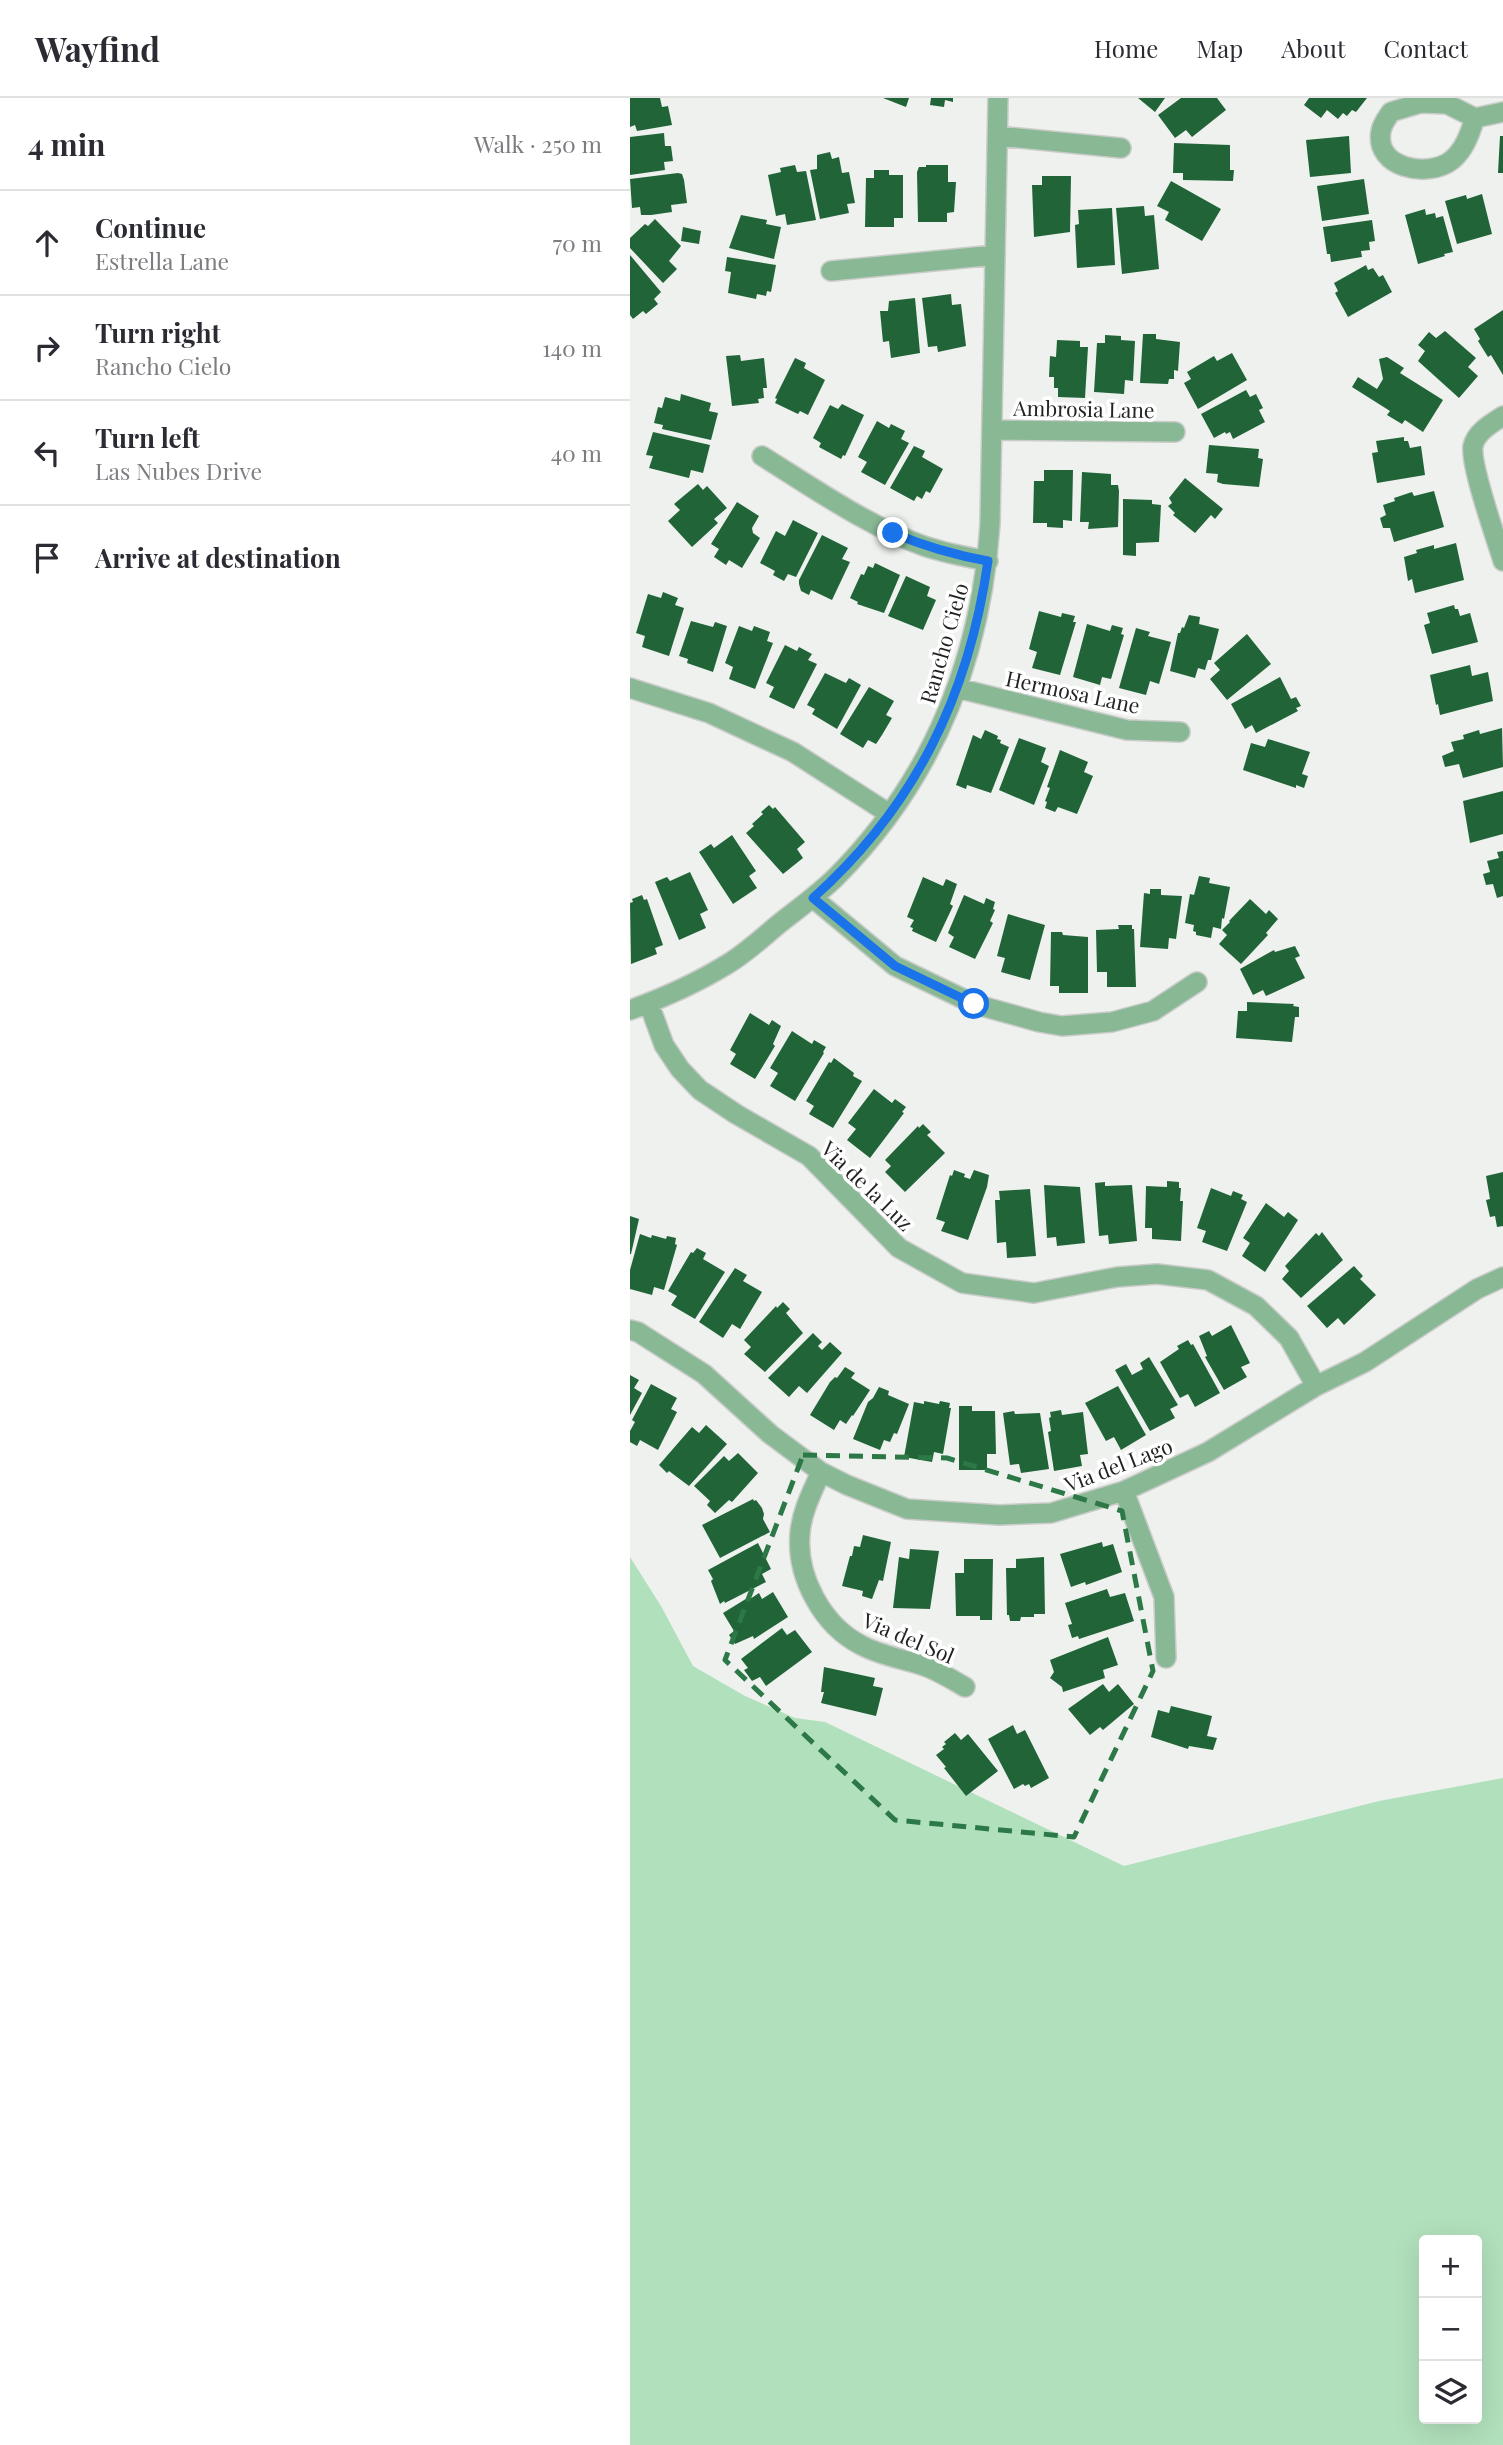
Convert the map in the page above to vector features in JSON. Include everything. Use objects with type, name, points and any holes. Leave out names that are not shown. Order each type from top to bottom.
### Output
[{"type":"street","name":"Rancho Cielo","points":[[630,1010],[670,995],[728,964],[813,898],[837,876],[905,792],[940,733],[974,634],[988,561],[998,98]]},
{"type":"street","points":[[1475,118],[1466,144],[1451,161],[1429,168],[1407,168],[1390,161],[1380,144],[1381,128],[1391,112],[1420,103],[1447,104],[1475,118],[1503,112]]},
{"type":"street","points":[[998,136],[1121,148]]},
{"type":"street","points":[[831,271],[995,255]]},
{"type":"street","points":[[1503,416],[1481,431],[1473,444],[1474,463],[1503,561]]},
{"type":"street","name":"Ambrosia Lane","points":[[992,430],[1175,432]]},
{"type":"street","points":[[762,456],[893,533],[944,552],[988,561]]},
{"type":"street","points":[[630,688],[709,713],[793,752],[888,813]]},
{"type":"street","name":"Hermosa Lane","points":[[957,688],[1126,730],[1180,732]]},
{"type":"street","points":[[813,898],[895,966],[974,1004],[1040,1022],[1062,1026],[1112,1022],[1153,1011],[1197,982]]},
{"type":"street","name":"Via de la Luz","points":[[649,1003],[664,1045],[680,1069],[700,1090],[809,1156],[899,1248],[961,1283],[1034,1293],[1117,1277],[1157,1274],[1208,1280],[1256,1306],[1289,1338],[1316,1386]]},
{"type":"street","name":"Via del Lago","points":[[630,1330],[638,1332],[704,1374],[770,1433],[821,1472],[907,1509],[999,1515],[1051,1513],[1124,1491],[1208,1452],[1316,1386],[1365,1362],[1477,1289],[1503,1277]]},
{"type":"street","name":"Via del Sol","points":[[821,1472],[806,1505],[800,1534],[804,1570],[811,1591],[827,1617],[843,1633],[861,1645],[930,1668],[965,1687]]},
{"type":"street","points":[[1124,1491],[1164,1597],[1166,1658]]},
{"type":"highlighted area","points":[[803,1455],[947,1458],[1122,1511],[1153,1671],[1074,1837],[895,1820],[725,1660]]},
{"type":"green space","points":[[630,1557],[661,1606],[693,1666],[745,1696],[795,1718],[825,1722],[1124,1866],[1379,1801],[1503,1778],[1503,2445],[630,2445]]},
{"type":"building","points":[[630,98],[660,98],[662,107],[668,106],[672,125],[637,131],[635,125],[630,127]]},
{"type":"building","points":[[883,98],[909,98],[906,107]]},
{"type":"building","points":[[931,98],[953,98],[953,102],[945,100],[944,107],[930,105]]},
{"type":"building","points":[[1138,98],[1165,98],[1155,112]]},
{"type":"building","points":[[1181,98],[1217,98],[1226,110],[1192,137],[1186,130],[1175,138],[1158,115]]},
{"type":"building","points":[[1309,98],[1367,98],[1356,112],[1352,110],[1347,116],[1343,113],[1338,119],[1327,110],[1321,118],[1304,105]]},
{"type":"building","points":[[664,133],[665,146],[671,146],[673,161],[664,162],[665,170],[630,175],[630,137]]},
{"type":"building","points":[[1349,136],[1351,173],[1310,177],[1306,140]]},
{"type":"building","points":[[1500,136],[1503,136],[1503,173],[1498,173]]},
{"type":"building","points":[[1174,143],[1230,145],[1233,181],[1183,180],[1183,173],[1173,173]]},
{"type":"building","points":[[830,152],[832,159],[839,157],[842,173],[849,172],[855,203],[847,204],[849,213],[820,219],[810,170],[817,169],[817,155]]},
{"type":"building","points":[[795,165],[797,172],[806,171],[816,220],[787,225],[785,214],[776,216],[768,175],[781,172],[780,168]]},
{"type":"building","points":[[948,165],[948,182],[956,182],[954,212],[947,213],[947,222],[918,222],[917,172],[919,167]]},
{"type":"building","points":[[874,170],[889,170],[889,175],[903,175],[903,218],[894,218],[894,227],[865,227],[866,178],[874,178]]},
{"type":"building","points":[[682,174],[684,180],[687,203],[671,205],[672,212],[651,215],[641,215],[640,207],[632,208],[630,179]]},
{"type":"building","points":[[1042,176],[1071,176],[1070,232],[1034,237],[1032,185],[1042,185]]},
{"type":"building","points":[[1364,179],[1369,214],[1322,221],[1317,186]]},
{"type":"building","points":[[1171,181],[1221,209],[1202,241],[1165,220],[1169,212],[1157,206]]},
{"type":"building","points":[[1482,194],[1492,234],[1457,244],[1445,201],[1466,195],[1467,199]]},
{"type":"building","points":[[1144,206],[1145,216],[1154,215],[1159,269],[1122,274],[1116,208]]},
{"type":"building","points":[[1112,208],[1115,265],[1077,268],[1075,225],[1079,224],[1078,210]]},
{"type":"building","points":[[1425,209],[1426,215],[1435,213],[1436,218],[1443,216],[1453,252],[1418,264],[1405,215]]},
{"type":"building","points":[[741,215],[767,220],[766,224],[781,227],[774,259],[729,248]]},
{"type":"building","points":[[655,219],[681,246],[669,261],[677,269],[663,283],[630,248],[630,238]]},
{"type":"building","points":[[1372,220],[1375,241],[1369,242],[1370,250],[1361,251],[1362,257],[1331,262],[1330,254],[1327,254],[1323,227]]},
{"type":"building","points":[[683,227],[701,231],[699,244],[681,241]]},
{"type":"building","points":[[630,255],[661,292],[654,299],[658,304],[646,314],[643,311],[633,319],[630,315]]},
{"type":"building","points":[[727,257],[776,265],[771,292],[767,291],[766,296],[757,294],[756,299],[728,293],[731,272],[725,271]]},
{"type":"building","points":[[1366,265],[1368,270],[1373,268],[1379,277],[1383,275],[1392,292],[1348,317],[1335,293],[1338,291],[1334,283]]},
{"type":"building","points":[[951,294],[952,305],[961,304],[966,346],[938,352],[937,346],[928,347],[922,298]]},
{"type":"building","points":[[915,298],[920,353],[891,358],[889,341],[883,342],[880,311],[888,311],[889,301]]},
{"type":"building","points":[[1503,310],[1503,375],[1491,355],[1488,357],[1474,329]]},
{"type":"building","points":[[1445,331],[1476,358],[1468,367],[1478,376],[1459,398],[1418,361],[1425,351],[1418,345],[1429,332],[1436,338]]},
{"type":"building","points":[[1143,334],[1156,334],[1156,339],[1180,342],[1178,371],[1174,370],[1174,379],[1169,379],[1168,384],[1140,383]]},
{"type":"building","points":[[1105,335],[1121,336],[1121,340],[1135,341],[1133,381],[1125,380],[1124,394],[1094,392],[1097,343],[1105,343]]},
{"type":"building","points":[[1057,340],[1080,341],[1080,347],[1088,347],[1085,398],[1058,397],[1058,388],[1054,388],[1054,377],[1049,377],[1050,356],[1056,357]]},
{"type":"building","points":[[1232,353],[1247,380],[1198,409],[1184,383],[1191,379],[1187,372],[1214,356],[1217,361]]},
{"type":"building","points":[[740,355],[741,361],[764,358],[767,388],[763,388],[764,398],[758,399],[759,403],[732,406],[726,356]]},
{"type":"building","points":[[1387,357],[1404,368],[1400,373],[1443,400],[1423,432],[1405,420],[1402,424],[1387,415],[1390,411],[1352,387],[1358,377],[1377,389],[1383,379],[1379,359]]},
{"type":"building","points":[[795,358],[806,363],[804,368],[825,380],[808,415],[800,411],[798,414],[775,403]]},
{"type":"building","points":[[1246,390],[1250,397],[1256,394],[1263,408],[1259,410],[1265,422],[1233,439],[1230,432],[1214,438],[1201,414]]},
{"type":"building","points":[[681,394],[711,403],[709,411],[718,413],[711,440],[662,429],[663,425],[654,423],[658,407],[662,408],[665,397],[680,401]]},
{"type":"building","points":[[842,404],[864,415],[845,456],[841,459],[819,447],[821,443],[813,438],[830,405],[838,409]]},
{"type":"building","points":[[877,421],[889,428],[891,424],[905,431],[901,439],[909,443],[885,485],[861,472],[867,462],[858,457]]},
{"type":"building","points":[[653,432],[710,445],[703,473],[691,470],[689,478],[649,468],[653,456],[646,455]]},
{"type":"building","points":[[1404,437],[1410,448],[1421,446],[1425,475],[1377,483],[1372,453],[1378,452],[1376,441]]},
{"type":"building","points":[[1209,445],[1259,449],[1258,458],[1263,459],[1259,487],[1223,484],[1217,482],[1218,474],[1206,473]]},
{"type":"building","points":[[914,446],[925,451],[922,457],[943,469],[930,493],[926,491],[922,499],[917,496],[914,501],[890,488]]},
{"type":"building","points":[[1044,470],[1073,470],[1072,521],[1063,520],[1063,528],[1047,527],[1047,523],[1033,523],[1034,481],[1044,481]]},
{"type":"building","points":[[1082,472],[1111,474],[1111,485],[1118,485],[1119,491],[1118,527],[1088,529],[1089,522],[1080,522]]},
{"type":"building","points":[[1185,478],[1223,509],[1215,519],[1211,515],[1195,533],[1173,515],[1175,513],[1168,506],[1172,503],[1169,498]]},
{"type":"building","points":[[698,484],[703,490],[707,486],[727,508],[714,519],[718,523],[692,547],[668,521],[680,510],[674,504]]},
{"type":"building","points":[[1434,491],[1444,527],[1394,542],[1390,528],[1383,528],[1380,518],[1386,515],[1383,505],[1412,492],[1414,496]]},
{"type":"building","points":[[1123,499],[1152,500],[1152,504],[1161,505],[1159,542],[1136,543],[1136,556],[1123,555]]},
{"type":"building","points":[[737,502],[759,516],[752,528],[753,533],[760,538],[742,568],[729,560],[726,565],[714,557],[719,549],[711,544]]},
{"type":"building","points":[[793,520],[818,533],[796,577],[788,574],[784,581],[773,575],[775,571],[760,563],[776,531],[785,536]]},
{"type":"building","points":[[822,535],[848,548],[842,559],[850,562],[832,600],[811,590],[809,595],[801,591],[799,584]]},
{"type":"building","points":[[1456,543],[1464,580],[1415,593],[1412,579],[1408,581],[1404,557],[1434,545],[1434,549]]},
{"type":"building","points":[[875,563],[900,575],[884,613],[857,604],[858,602],[850,598],[861,574],[864,575],[868,566],[873,568]]},
{"type":"building","points":[[906,576],[930,587],[927,596],[936,600],[923,630],[888,616]]},
{"type":"building","points":[[663,592],[678,598],[675,605],[684,608],[669,656],[642,647],[645,636],[636,633],[648,594],[661,598]]},
{"type":"building","points":[[1454,605],[1460,616],[1470,613],[1478,642],[1432,654],[1424,625],[1430,623],[1427,613]]},
{"type":"building","points":[[1039,611],[1061,617],[1062,613],[1075,616],[1073,622],[1076,622],[1060,675],[1032,668],[1037,652],[1029,649]]},
{"type":"building","points":[[1189,615],[1200,617],[1199,624],[1219,629],[1211,660],[1208,660],[1205,670],[1198,668],[1195,678],[1170,671],[1178,633],[1184,628]]},
{"type":"building","points":[[691,621],[713,627],[715,622],[727,626],[713,672],[687,663],[688,659],[679,656]]},
{"type":"building","points":[[1087,624],[1110,631],[1112,625],[1123,628],[1121,634],[1124,635],[1111,679],[1102,677],[1100,685],[1073,677]]},
{"type":"building","points":[[739,626],[752,631],[754,626],[770,632],[767,641],[773,643],[755,689],[729,679],[733,667],[725,663]]},
{"type":"building","points":[[1136,628],[1150,632],[1148,636],[1171,642],[1159,684],[1150,681],[1146,695],[1119,688]]},
{"type":"building","points":[[1247,634],[1271,664],[1227,700],[1210,679],[1220,670],[1214,663]]},
{"type":"building","points":[[785,645],[797,651],[799,647],[812,654],[808,660],[817,664],[794,709],[769,697],[774,687],[766,683]]},
{"type":"building","points":[[1470,665],[1472,676],[1488,672],[1493,701],[1440,715],[1430,675]]},
{"type":"building","points":[[825,673],[846,683],[849,678],[861,685],[837,729],[812,714],[815,709],[807,705]]},
{"type":"building","points":[[1280,677],[1291,699],[1296,697],[1301,706],[1296,708],[1298,711],[1256,733],[1252,725],[1245,729],[1231,704]]},
{"type":"building","points":[[869,687],[894,701],[886,715],[892,718],[882,735],[876,744],[868,740],[863,748],[840,734]]},
{"type":"building","points":[[1502,728],[1503,767],[1463,778],[1459,764],[1445,767],[1442,756],[1454,751],[1451,742],[1464,739],[1463,735],[1479,730],[1480,734]]},
{"type":"building","points":[[985,730],[998,736],[1000,743],[1009,747],[991,793],[967,785],[966,789],[956,785],[973,735],[981,739]]},
{"type":"building","points":[[1019,738],[1046,748],[1041,762],[1049,766],[1034,805],[999,790]]},
{"type":"building","points":[[1268,739],[1310,752],[1302,774],[1308,776],[1304,788],[1296,785],[1296,788],[1243,770],[1251,743],[1265,747]]},
{"type":"building","points":[[1060,750],[1088,762],[1084,772],[1093,776],[1077,814],[1058,807],[1055,812],[1045,808],[1050,788],[1047,787]]},
{"type":"building","points":[[1503,791],[1503,834],[1470,843],[1463,801]]},
{"type":"building","points":[[769,805],[773,809],[775,807],[805,842],[797,849],[803,858],[783,874],[746,833]]},
{"type":"building","points":[[732,835],[756,871],[749,876],[757,888],[733,904],[699,852],[711,844],[714,848]]},
{"type":"building","points":[[1503,851],[1503,896],[1497,898],[1493,884],[1486,885],[1483,874],[1490,872],[1487,861],[1499,858],[1497,852]]},
{"type":"building","points":[[690,872],[708,910],[700,914],[706,928],[679,940],[655,882],[667,877],[670,881]]},
{"type":"building","points":[[1199,876],[1210,878],[1209,883],[1230,887],[1221,929],[1213,927],[1211,938],[1196,935],[1193,931],[1194,925],[1185,923],[1190,894],[1194,895]]},
{"type":"building","points":[[923,877],[943,886],[946,879],[957,884],[950,904],[953,906],[936,942],[912,931],[913,928],[910,927],[914,920],[907,917]]},
{"type":"building","points":[[1150,889],[1161,889],[1161,895],[1182,896],[1176,939],[1169,938],[1168,949],[1140,947],[1144,893],[1150,894]]},
{"type":"building","points":[[642,895],[644,900],[647,899],[663,945],[655,948],[657,954],[631,964],[630,903],[633,902],[632,899]]},
{"type":"building","points":[[964,895],[984,904],[986,898],[995,902],[990,921],[993,923],[975,959],[949,947],[954,937],[948,933]]},
{"type":"building","points":[[1250,899],[1266,914],[1269,910],[1278,919],[1266,933],[1268,935],[1241,964],[1219,944],[1227,935],[1222,930]]},
{"type":"building","points":[[1008,914],[1045,925],[1030,980],[1001,972],[1005,958],[997,956]]},
{"type":"building","points":[[1118,925],[1132,925],[1134,929],[1136,987],[1107,987],[1107,972],[1097,972],[1096,930],[1119,929]]},
{"type":"building","points":[[1051,932],[1088,937],[1088,993],[1059,993],[1059,986],[1050,986]]},
{"type":"building","points":[[1295,946],[1300,956],[1295,958],[1305,978],[1266,996],[1263,990],[1253,995],[1240,969],[1274,950],[1275,952]]},
{"type":"building","points":[[1247,1002],[1294,1004],[1293,1006],[1299,1007],[1292,1042],[1236,1038],[1238,1011],[1247,1011]]},
{"type":"building","points":[[750,1013],[769,1025],[772,1020],[781,1026],[773,1044],[775,1046],[755,1079],[730,1064],[736,1054],[730,1050]]},
{"type":"building","points":[[792,1031],[812,1044],[814,1040],[826,1047],[795,1101],[770,1086],[778,1073],[770,1068]]},
{"type":"building","points":[[834,1058],[862,1081],[833,1128],[809,1114],[814,1106],[806,1101]]},
{"type":"building","points":[[874,1089],[892,1103],[895,1099],[906,1107],[870,1158],[847,1140],[856,1129],[848,1123]]},
{"type":"building","points":[[923,1124],[931,1132],[927,1135],[945,1153],[905,1192],[885,1172],[891,1166],[885,1160]]},
{"type":"building","points":[[954,1170],[970,1179],[974,1170],[989,1175],[968,1240],[941,1231],[945,1222],[936,1219]]},
{"type":"building","points":[[1503,1172],[1503,1226],[1497,1227],[1495,1216],[1490,1217],[1486,1200],[1490,1199],[1486,1176]]},
{"type":"building","points":[[1167,1181],[1179,1182],[1181,1188],[1181,1241],[1152,1239],[1152,1228],[1145,1228],[1146,1186],[1167,1187]]},
{"type":"building","points":[[1105,1182],[1105,1186],[1132,1185],[1137,1241],[1109,1244],[1108,1235],[1099,1236],[1095,1183]]},
{"type":"building","points":[[1044,1185],[1080,1187],[1085,1243],[1057,1246],[1056,1237],[1047,1238]]},
{"type":"building","points":[[1211,1188],[1231,1196],[1233,1191],[1243,1195],[1241,1199],[1247,1202],[1227,1251],[1202,1242],[1206,1231],[1197,1228]]},
{"type":"building","points":[[1030,1189],[1036,1256],[1007,1258],[1006,1242],[997,1243],[995,1200],[1000,1200],[999,1191]]},
{"type":"building","points":[[1266,1203],[1284,1217],[1288,1212],[1298,1220],[1265,1272],[1242,1256],[1250,1243],[1243,1238]]},
{"type":"building","points":[[630,1216],[639,1219],[631,1254],[630,1254]]},
{"type":"building","points":[[1322,1232],[1343,1260],[1301,1298],[1282,1279],[1289,1271],[1285,1266],[1316,1233],[1319,1236]]},
{"type":"building","points":[[640,1234],[651,1238],[652,1235],[666,1239],[667,1236],[676,1238],[677,1245],[664,1290],[654,1287],[652,1295],[630,1289],[630,1270]]},
{"type":"building","points":[[697,1248],[706,1253],[703,1259],[725,1272],[695,1319],[671,1305],[677,1296],[668,1291],[691,1252]]},
{"type":"building","points":[[1354,1266],[1363,1276],[1360,1279],[1376,1295],[1344,1325],[1338,1318],[1327,1328],[1307,1306]]},
{"type":"building","points":[[735,1268],[747,1275],[743,1281],[762,1292],[740,1329],[732,1324],[723,1338],[699,1322]]},
{"type":"building","points":[[783,1302],[790,1309],[786,1313],[803,1333],[765,1372],[744,1354],[751,1347],[744,1340]]},
{"type":"building","points":[[1231,1325],[1250,1363],[1241,1367],[1247,1377],[1224,1390],[1205,1357],[1207,1356],[1199,1336],[1209,1331],[1212,1336]]},
{"type":"building","points":[[813,1333],[822,1342],[818,1346],[822,1350],[830,1342],[842,1353],[807,1393],[799,1386],[789,1397],[768,1378]]},
{"type":"building","points":[[1188,1340],[1193,1344],[1220,1393],[1195,1407],[1188,1394],[1180,1398],[1160,1362]]},
{"type":"building","points":[[1149,1357],[1178,1405],[1170,1409],[1175,1418],[1150,1431],[1115,1370],[1126,1364],[1132,1375],[1143,1369],[1140,1363]]},
{"type":"building","points":[[845,1367],[855,1373],[851,1378],[870,1390],[846,1424],[840,1420],[834,1430],[810,1415],[830,1382],[837,1378]]},
{"type":"building","points":[[630,1375],[639,1380],[634,1388],[642,1393],[630,1415]]},
{"type":"building","points":[[651,1384],[677,1398],[671,1409],[677,1412],[658,1450],[640,1440],[637,1446],[630,1442],[630,1431],[635,1422],[632,1420]]},
{"type":"building","points":[[1118,1386],[1146,1435],[1121,1450],[1114,1437],[1106,1441],[1085,1403]]},
{"type":"building","points":[[879,1387],[889,1391],[888,1395],[909,1404],[897,1434],[894,1433],[890,1442],[884,1440],[880,1450],[853,1439],[868,1402]]},
{"type":"building","points":[[924,1401],[950,1403],[951,1408],[943,1454],[934,1452],[932,1462],[904,1457],[914,1402],[924,1404]]},
{"type":"building","points":[[959,1406],[972,1406],[972,1411],[995,1411],[996,1454],[987,1454],[987,1470],[959,1470]]},
{"type":"building","points":[[1061,1410],[1062,1415],[1083,1412],[1088,1454],[1080,1455],[1082,1466],[1054,1471],[1048,1432],[1051,1431],[1049,1418],[1050,1412]]},
{"type":"building","points":[[1014,1411],[1015,1414],[1040,1413],[1049,1469],[1021,1473],[1019,1464],[1010,1465],[1003,1413]]},
{"type":"building","points":[[706,1425],[727,1444],[689,1486],[659,1465],[692,1427],[699,1433]]},
{"type":"building","points":[[738,1453],[758,1473],[732,1502],[729,1500],[715,1513],[707,1505],[710,1501],[694,1486],[724,1456],[729,1461]]},
{"type":"building","points":[[753,1499],[762,1508],[763,1519],[770,1532],[720,1558],[702,1525]]},
{"type":"building","points":[[863,1535],[891,1542],[883,1581],[879,1580],[872,1599],[862,1596],[863,1591],[842,1586],[854,1546],[860,1547]]},
{"type":"building","points":[[1102,1542],[1103,1547],[1113,1544],[1122,1572],[1086,1585],[1085,1582],[1071,1587],[1060,1554]]},
{"type":"building","points":[[758,1543],[771,1569],[762,1574],[766,1582],[720,1604],[708,1570]]},
{"type":"building","points":[[910,1549],[939,1551],[930,1609],[893,1608],[899,1557],[909,1559]]},
{"type":"building","points":[[1044,1557],[1045,1614],[1034,1614],[1034,1617],[1021,1617],[1020,1621],[1010,1621],[1007,1615],[1006,1568],[1016,1568],[1016,1559]]},
{"type":"building","points":[[964,1559],[993,1559],[992,1620],[980,1620],[980,1616],[956,1616],[955,1573],[964,1573]]},
{"type":"building","points":[[1107,1589],[1110,1597],[1125,1593],[1134,1621],[1079,1639],[1078,1636],[1072,1638],[1068,1625],[1072,1624],[1065,1603]]},
{"type":"building","points":[[773,1592],[788,1617],[754,1639],[753,1636],[735,1644],[729,1635],[734,1631],[723,1613],[749,1597],[750,1599],[759,1593],[762,1599]]},
{"type":"building","points":[[782,1628],[787,1635],[795,1630],[812,1652],[766,1686],[760,1677],[752,1681],[744,1670],[748,1668],[741,1659]]},
{"type":"building","points":[[1108,1637],[1118,1665],[1103,1670],[1105,1678],[1063,1692],[1062,1687],[1050,1678],[1054,1672],[1050,1660]]},
{"type":"building","points":[[824,1667],[875,1678],[873,1686],[883,1688],[876,1716],[821,1703]]},
{"type":"building","points":[[1103,1684],[1109,1692],[1118,1684],[1134,1704],[1103,1730],[1100,1727],[1090,1735],[1068,1709]]},
{"type":"building","points":[[1171,1706],[1212,1716],[1207,1736],[1217,1738],[1213,1750],[1189,1746],[1188,1749],[1151,1737],[1158,1710],[1169,1713]]},
{"type":"building","points":[[1013,1725],[1017,1734],[1025,1730],[1049,1778],[1031,1788],[1029,1784],[1023,1784],[1014,1789],[988,1739]]},
{"type":"building","points":[[955,1733],[961,1740],[968,1734],[998,1771],[966,1796],[936,1755],[944,1749],[944,1742]]},
{"type":"route","points":[[893,533],[923,546],[988,561],[974,634],[940,733],[905,792],[865,844],[813,898],[895,966],[974,1004]]}]
